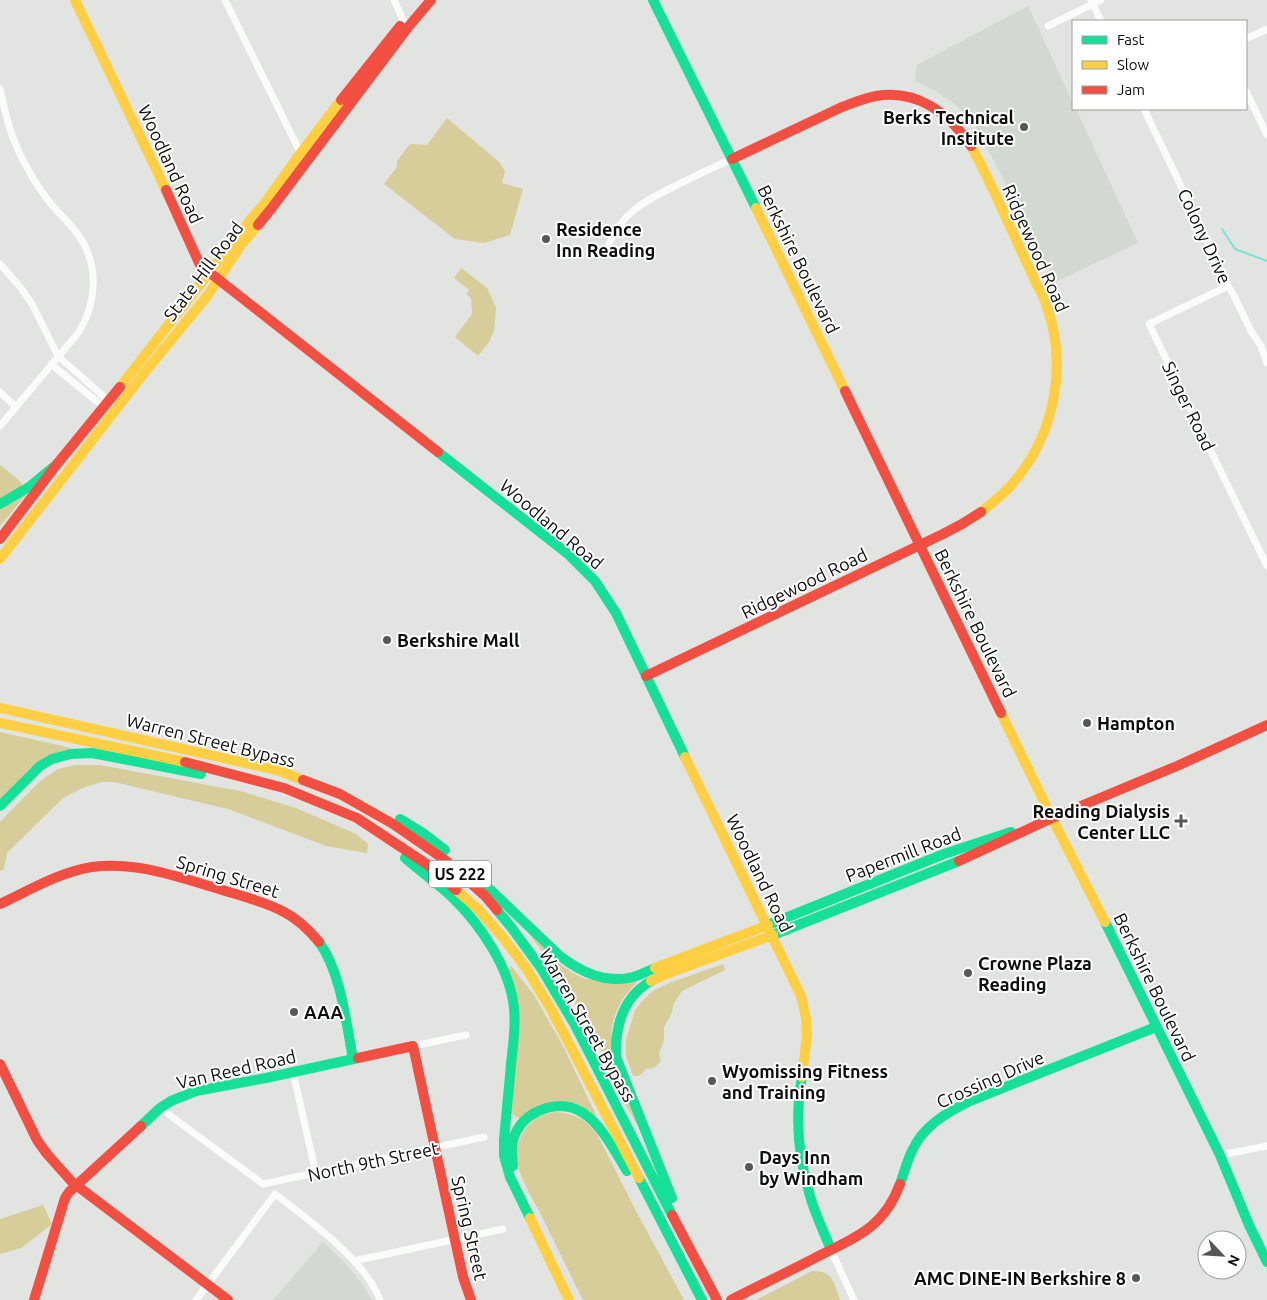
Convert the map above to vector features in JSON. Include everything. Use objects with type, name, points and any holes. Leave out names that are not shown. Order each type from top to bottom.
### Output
[{"type":"main road","name":"Woodland Road","points":[[75,0],[152,159],[200,265],[579,563],[607,598],[773,935],[801,996],[807,1024],[808,1040],[799,1090],[799,1130],[810,1197],[831,1250]]},
{"type":"main road","name":"State Hill Road","points":[[407,24],[421,0]]},
{"type":"main road","name":"State Hill Road","points":[[0,539],[57,464],[214,276],[251,219],[304,158],[407,24],[430,0]]},
{"type":"main road","name":"Berkshire Boulevard","points":[[653,0],[1052,818],[1128,967],[1220,1155],[1249,1225],[1267,1262]]},
{"type":"main road","name":"Ridgewood Road","points":[[646,676],[920,545],[974,517],[1008,489],[1023,471],[1039,444],[1050,414],[1057,380],[1054,332],[1047,305],[967,139],[955,123],[941,111],[921,100],[906,96],[882,95],[859,100],[732,159]]},
{"type":"main road","name":"State Hill Road","points":[[0,559],[208,295],[214,276]]},
{"type":"main road","points":[[0,504],[19,494],[57,464]]},
{"type":"main road","name":"Warren Street Bypass","points":[[0,708],[277,770],[340,794],[393,824],[444,860],[484,896],[510,926],[540,968],[575,1026],[717,1300]]},
{"type":"main road","name":"Warren Street Bypass","points":[[0,722],[204,766],[284,788],[357,818],[428,865],[478,909],[526,968],[552,1011],[701,1299]]},
{"type":"main road","name":"Papermill Road","points":[[703,1275],[616,1057],[617,1030],[625,1005],[644,984],[974,855],[1052,818],[1177,766],[1267,725]]},
{"type":"main road","points":[[0,806],[32,773],[48,760],[80,752],[284,788]]},
{"type":"main road","name":"Papermill Road","points":[[340,794],[396,817],[423,834],[453,856],[503,901],[558,956],[570,965],[593,976],[614,979],[632,977],[768,925],[944,854],[1052,818]]},
{"type":"main road","points":[[357,818],[452,897],[483,934],[502,966],[512,996],[515,1026],[504,1156],[510,1177],[569,1300]]},
{"type":"main road","name":"Spring Street","points":[[0,904],[67,874],[90,868],[130,866],[155,871],[272,906],[291,916],[308,930],[316,938],[328,957],[336,973],[353,1059]]},
{"type":"main road","name":"Crossing Drive","points":[[730,1300],[862,1234],[873,1226],[889,1209],[897,1195],[907,1162],[917,1142],[932,1123],[943,1115],[970,1102],[1156,1027]]},
{"type":"main road","name":"Spring Street","points":[[413,1046],[462,1277],[471,1300]]},
{"type":"main road","name":"Van Reed Road","points":[[34,1300],[65,1198],[76,1185],[167,1102],[182,1095],[413,1046]]},
{"type":"main road","points":[[0,1064],[37,1140],[47,1154],[76,1185],[228,1300]]},
{"type":"main road","points":[[576,1300],[519,1181],[511,1159],[513,1144],[519,1126],[534,1112],[546,1107],[569,1107],[584,1113],[596,1122],[628,1172],[671,1254],[695,1288]]},
{"type":"street","points":[[225,0],[304,158]]},
{"type":"street","points":[[394,0],[407,24]]},
{"type":"street","points":[[1048,26],[1092,2],[1101,0]]},
{"type":"street","points":[[1092,2],[1101,20]]},
{"type":"street","points":[[1247,39],[1267,29]]},
{"type":"street","points":[[0,89],[12,137],[28,170],[46,197],[77,232],[90,258],[94,286],[90,307],[79,332],[0,426]]},
{"type":"street","points":[[1247,93],[1267,135]]},
{"type":"street","name":"Colony Drive","points":[[1144,110],[1228,286],[1261,346],[1266,360]]},
{"type":"street","points":[[608,247],[616,230],[624,219],[637,207],[650,198],[732,159]]},
{"type":"street","points":[[0,264],[32,304],[55,360],[115,412]]},
{"type":"street","name":"Singer Road","points":[[1228,286],[1149,324],[1267,566]]},
{"type":"street","points":[[0,392],[16,407]]},
{"type":"street","name":"Van Reed Road","points":[[413,1046],[466,1035]]},
{"type":"street","points":[[293,1072],[316,1174]]},
{"type":"street","name":"North 9th Street","points":[[160,1108],[263,1184],[484,1137]]},
{"type":"street","points":[[1220,1155],[1267,1146]]},
{"type":"street","points":[[196,1300],[275,1194],[314,1224],[354,1261],[369,1280],[380,1300]]},
{"type":"street","points":[[354,1261],[503,1229]]},
{"type":"street","name":"Woodland Road","points":[[831,1250],[854,1300]]},
{"type":"shaded area","points":[[1028,6],[1072,101],[1072,110],[1076,110],[1138,243],[1055,282],[976,127],[956,105],[934,90],[915,81],[917,65]]},
{"type":"shaded area","points":[[447,118],[499,162],[505,171],[502,183],[523,189],[510,235],[484,243],[455,239],[384,184],[397,167],[397,161],[410,144],[427,145]]},
{"type":"shaded area","points":[[461,268],[487,288],[496,308],[494,331],[489,342],[478,356],[455,337],[472,314],[471,298],[466,294],[469,290],[454,278]]},
{"type":"shaded area","points":[[0,465],[21,482],[25,496],[0,526]]},
{"type":"shaded area","points":[[0,732],[71,748],[0,799]]},
{"type":"shaded area","points":[[76,765],[100,765],[240,791],[296,808],[356,834],[368,844],[367,853],[326,846],[228,809],[114,782],[102,782],[82,788],[63,798],[7,853],[4,869],[0,871],[0,822],[39,782],[58,769]]},
{"type":"shaded area","points":[[524,927],[561,965],[585,979],[637,982],[620,1005],[614,1017],[611,1033],[639,1128],[624,1102],[601,1050],[572,997]]},
{"type":"shaded area","points":[[723,964],[725,970],[682,991],[674,1003],[671,1015],[664,1027],[664,1040],[659,1054],[661,1061],[654,1068],[646,1069],[639,1076],[633,1076],[626,1056],[626,1040],[635,1010],[653,991],[669,983]]},
{"type":"shaded area","points":[[511,966],[534,995],[563,1046],[597,1117],[575,1103],[520,1119],[509,1112],[514,1077],[507,971]]},
{"type":"shaded area","points":[[557,1112],[580,1118],[597,1134],[684,1300],[583,1300],[525,1185],[517,1158],[518,1144],[528,1126],[539,1117]]},
{"type":"shaded area","points":[[43,1205],[52,1224],[21,1248],[0,1254],[0,1219]]},
{"type":"shaded area","points":[[323,1242],[351,1270],[372,1300],[273,1300]]},
{"type":"shaded area","points":[[812,1271],[819,1271],[829,1275],[840,1300],[756,1300]]},
{"type":"waterway","points":[[1222,229],[1235,249],[1267,261]]},
{"type":"traffic: fast","points":[[653,0],[756,208]]},
{"type":"traffic: fast","points":[[438,452],[568,554],[595,581],[616,613],[685,757]]},
{"type":"traffic: fast","points":[[0,504],[29,487],[57,464]]},
{"type":"traffic: fast","points":[[0,806],[40,766],[52,759],[71,754],[92,753],[201,774]]},
{"type":"traffic: fast","points":[[400,819],[423,833],[445,850]]},
{"type":"traffic: fast","points":[[768,925],[944,854],[1011,832]]},
{"type":"traffic: fast","points":[[405,858],[463,908],[483,933],[507,978],[514,1008],[515,1022],[504,1156],[510,1177],[530,1218]]},
{"type":"traffic: fast","points":[[773,935],[959,861]]},
{"type":"traffic: fast","points":[[478,878],[560,956],[585,972],[603,978],[623,979],[655,968]]},
{"type":"traffic: fast","points":[[497,910],[541,968],[575,1025],[672,1215]]},
{"type":"traffic: fast","points":[[1105,922],[1220,1155],[1249,1225],[1267,1262]]},
{"type":"traffic: fast","points":[[319,942],[338,982],[353,1059]]},
{"type":"traffic: fast","points":[[651,981],[641,988],[627,1004],[619,1024],[616,1057],[672,1198]]},
{"type":"traffic: fast","points":[[900,1184],[909,1159],[922,1134],[952,1110],[970,1101],[1156,1027]]},
{"type":"traffic: fast","points":[[141,1126],[160,1108],[171,1101],[196,1091],[358,1058]]},
{"type":"traffic: fast","points":[[802,1077],[798,1122],[800,1151],[812,1203],[831,1250]]},
{"type":"traffic: fast","points":[[513,1166],[513,1140],[521,1124],[528,1117],[546,1108],[565,1106],[583,1113],[596,1124],[608,1139],[627,1171]]},
{"type":"traffic: fast","points":[[639,1178],[702,1300]]},
{"type":"traffic: slow","points":[[75,0],[166,190]]},
{"type":"traffic: slow","points":[[120,387],[265,203],[341,100]]},
{"type":"traffic: slow","points":[[971,146],[1045,300],[1053,330],[1056,353],[1056,377],[1053,400],[1047,423],[1038,445],[1012,484],[981,512]]},
{"type":"traffic: slow","points":[[756,208],[845,391]]},
{"type":"traffic: slow","points":[[0,559],[145,372],[208,295],[241,245],[258,225]]},
{"type":"traffic: slow","points":[[0,708],[277,770],[303,780]]},
{"type":"traffic: slow","points":[[1001,713],[1105,922]]},
{"type":"traffic: slow","points":[[0,723],[185,762]]},
{"type":"traffic: slow","points":[[685,757],[801,996],[806,1018],[807,1035],[802,1077]]},
{"type":"traffic: slow","points":[[456,890],[478,909],[526,968],[552,1011],[639,1178]]},
{"type":"traffic: slow","points":[[655,968],[768,925]]},
{"type":"traffic: slow","points":[[651,981],[773,935]]},
{"type":"traffic: slow","points":[[530,1218],[569,1300]]},
{"type":"traffic: jam","points":[[258,225],[409,26],[431,0]]},
{"type":"traffic: jam","points":[[341,100],[400,26]]},
{"type":"traffic: jam","points":[[732,159],[842,107],[876,96],[891,95],[905,96],[931,106],[953,123],[971,146]]},
{"type":"traffic: jam","points":[[166,190],[200,265],[438,452]]},
{"type":"traffic: jam","points":[[0,539],[57,464],[120,387]]},
{"type":"traffic: jam","points":[[845,391],[1001,713]]},
{"type":"traffic: jam","points":[[646,676],[943,534],[981,512]]},
{"type":"traffic: jam","points":[[959,861],[1052,818],[1177,766],[1267,725]]},
{"type":"traffic: jam","points":[[185,762],[284,788],[357,818],[428,865],[456,890]]},
{"type":"traffic: jam","points":[[303,780],[340,794],[393,824],[445,860],[485,896],[497,910]]},
{"type":"traffic: jam","points":[[0,904],[45,882],[80,869],[125,866],[172,875],[268,905],[294,918],[319,942]]},
{"type":"traffic: jam","points":[[358,1058],[413,1046],[463,1277],[471,1300]]},
{"type":"traffic: jam","points":[[0,1064],[37,1140],[72,1182],[228,1300]]},
{"type":"traffic: jam","points":[[34,1300],[65,1198],[69,1192],[141,1126]]},
{"type":"traffic: jam","points":[[731,1300],[865,1231],[885,1212],[900,1184]]},
{"type":"traffic: jam","points":[[672,1215],[717,1300]]},
{"type":"place","name":"Berks Technical Institute","points":[[1024,127]]},
{"type":"place","name":"Residence Inn Reading","points":[[546,239]]},
{"type":"place","name":"Berkshire Mall","points":[[387,640]]},
{"type":"place","name":"Hampton","points":[[1087,723]]},
{"type":"place","name":"Reading Dialysis Center LLC","points":[[1181,821]]},
{"type":"place","name":"Crowne Plaza Reading","points":[[968,973]]},
{"type":"place","name":"AAA","points":[[294,1012]]},
{"type":"place","name":"Wyomissing Fitness and Training","points":[[712,1081]]},
{"type":"place","name":"Days Inn by Windham","points":[[749,1167]]},
{"type":"place","name":"AMC DINE-IN Berkshire 8","points":[[1136,1278]]}]
